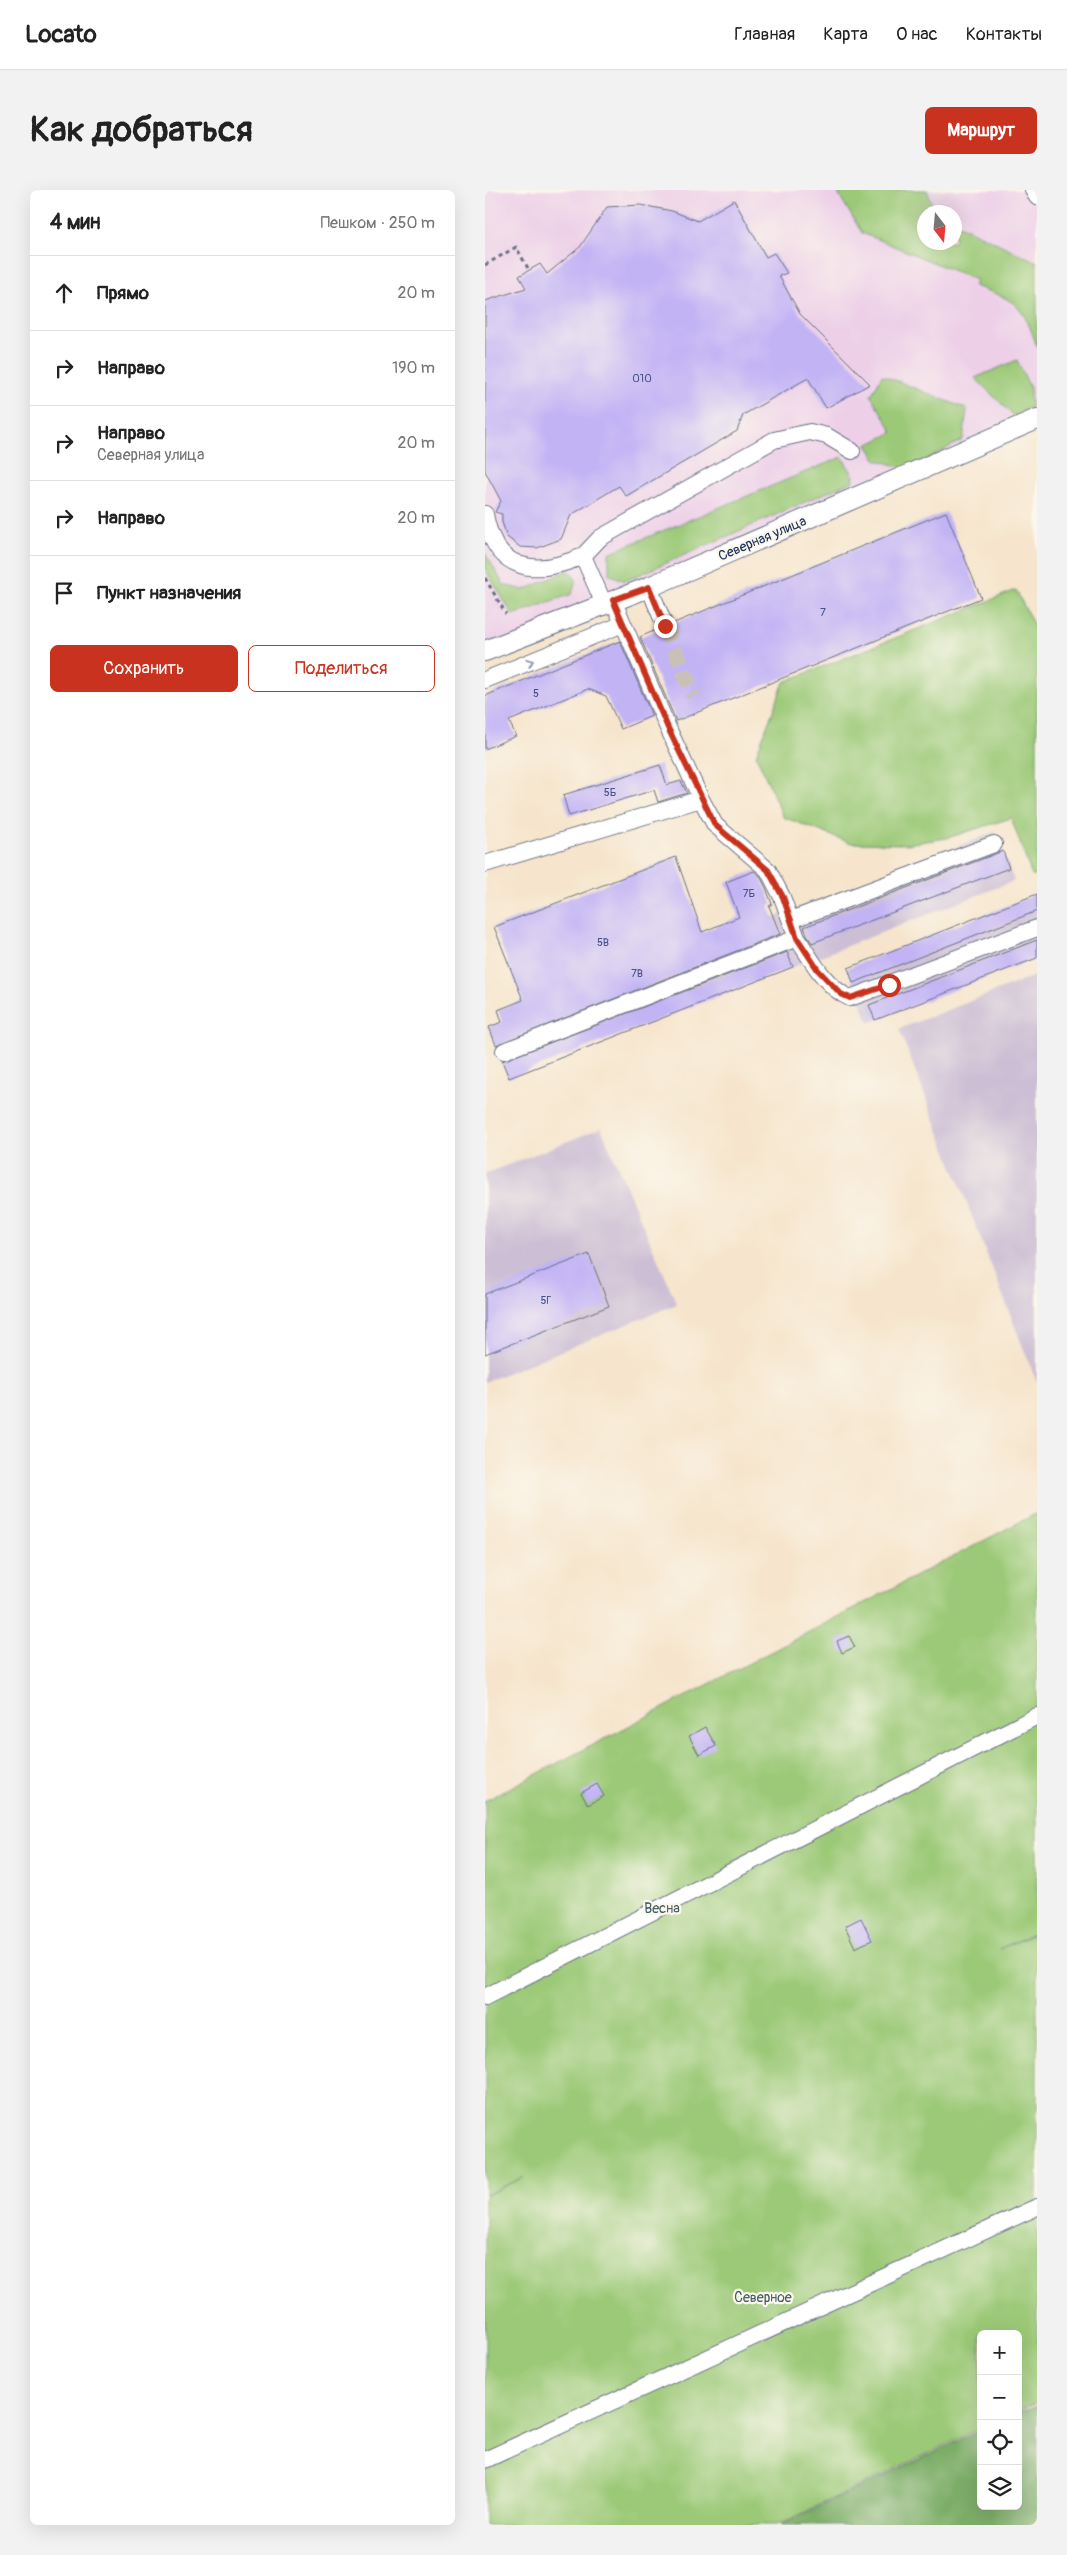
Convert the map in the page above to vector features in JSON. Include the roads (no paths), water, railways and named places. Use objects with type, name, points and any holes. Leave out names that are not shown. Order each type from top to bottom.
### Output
[{"type":"main road","name":"Северная улица","points":[[485,651],[649,587],[1037,419]]},
{"type":"lane","points":[[1033,190],[1037,197]]},
{"type":"lane","points":[[485,514],[493,542],[502,555],[515,564],[540,568],[557,566],[583,556],[601,538],[773,440],[810,432],[839,441],[852,451]]},
{"type":"lane","points":[[583,556],[623,624],[701,799],[715,825],[768,870],[783,897],[797,938],[823,975],[841,994],[850,998],[1037,928]]},
{"type":"lane","points":[[649,587],[665,626]]},
{"type":"lane","points":[[485,680],[623,624]]},
{"type":"lane","points":[[485,864],[701,799]]},
{"type":"lane","points":[[791,920],[994,844]]},
{"type":"lane","points":[[504,1051],[797,938]]},
{"type":"lane","points":[[485,1997],[1037,1716]]},
{"type":"lane","points":[[485,2460],[1037,2207]]},
{"type":"tunnel","points":[[665,626],[694,696]]},
{"type":"park label","name":"Весна","points":[[662,1908]]},
{"type":"park label","name":"Северное","points":[[763,2297]]}]
